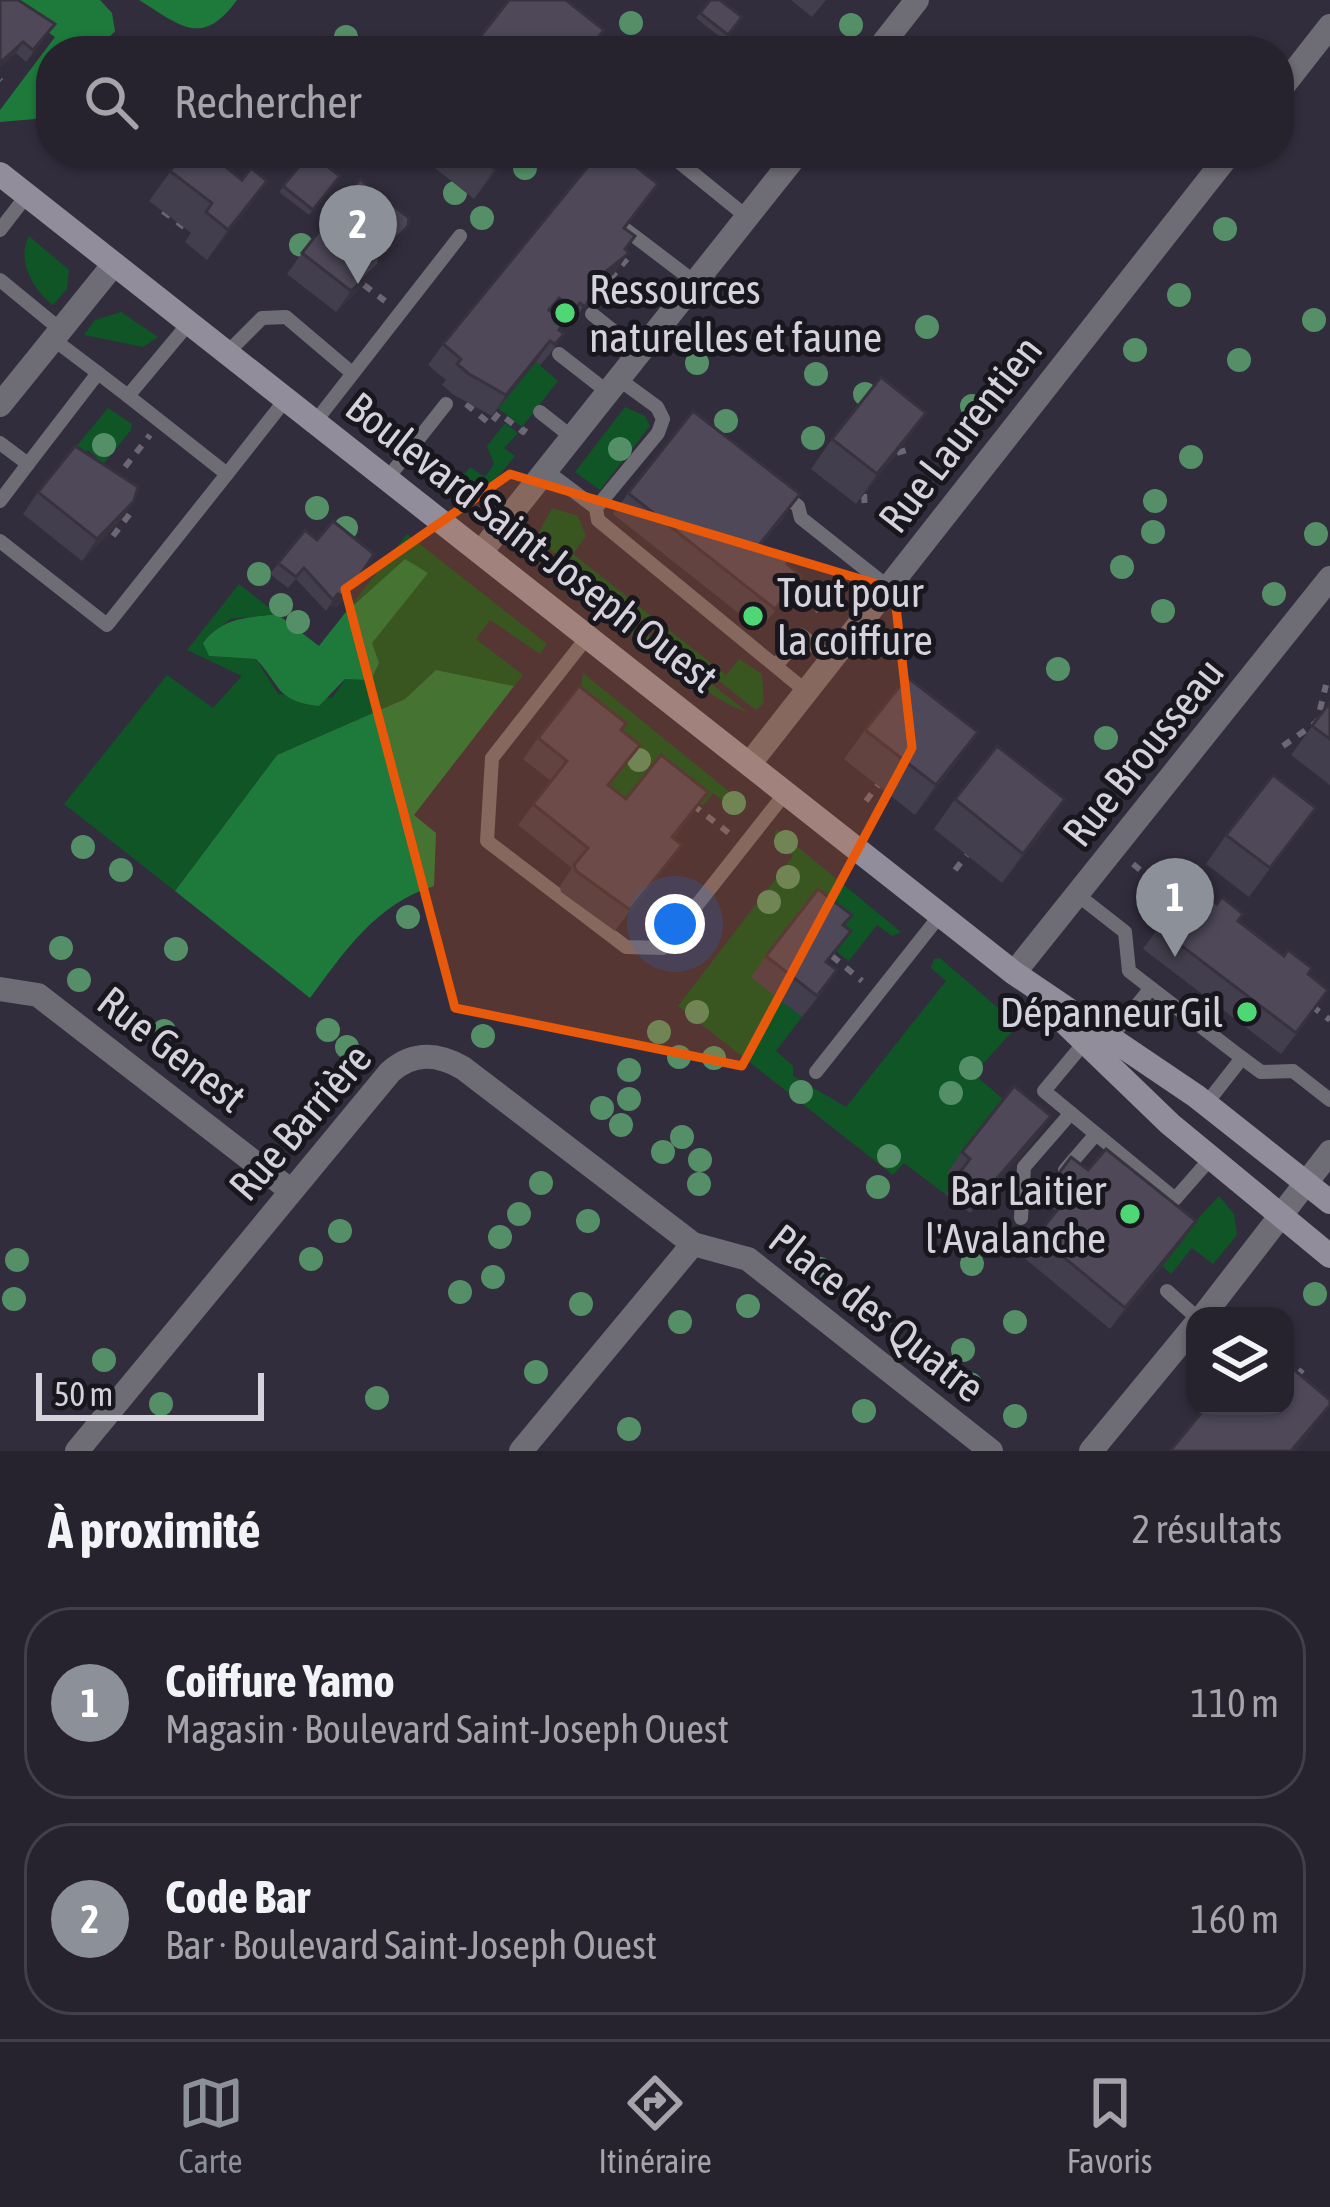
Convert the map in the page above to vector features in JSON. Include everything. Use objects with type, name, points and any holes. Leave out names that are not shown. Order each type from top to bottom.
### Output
[{"type":"main road","name":"Boulevard Saint-Joseph Ouest","points":[[0,174],[1014,973],[1097,1041],[1210,1158],[1330,1256]]},
{"type":"main road","name":"Boulevard Saint-Joseph Ouest","points":[[1097,1041],[1206,1104],[1330,1202]]},
{"type":"street","points":[[889,36],[917,0]]},
{"type":"street","points":[[1294,72],[1330,26]]},
{"type":"street","points":[[481,553],[786,168]]},
{"type":"street","name":"Rue Laurentien","points":[[751,762],[1218,168]]},
{"type":"street","points":[[0,405],[114,264]]},
{"type":"street","name":"Rue Brousseau","points":[[1014,973],[1330,578]]},
{"type":"street","name":"Rue Genest","points":[[0,989],[38,995],[290,1190]]},
{"type":"street","name":"Rue Barrière","points":[[77,1451],[390,1072],[419,1056],[441,1058],[463,1068],[693,1244]]},
{"type":"street","points":[[1208,1307],[1330,1152]]},
{"type":"street","points":[[521,1451],[693,1244]]},
{"type":"street","name":"Place des Quatre","points":[[693,1244],[748,1259],[991,1451]]},
{"type":"street","points":[[1091,1451],[1186,1334]]},
{"type":"lane","points":[[687,168],[747,217]]},
{"type":"lane","points":[[0,230],[27,196]]},
{"type":"lane","points":[[625,230],[695,283]]},
{"type":"lane","points":[[315,422],[460,236]]},
{"type":"lane","points":[[2,285],[98,374],[227,474]]},
{"type":"lane","points":[[592,314],[641,353]]},
{"type":"lane","points":[[227,353],[262,318],[286,317],[352,374]]},
{"type":"lane","points":[[128,396],[189,323]]},
{"type":"lane","points":[[559,354],[663,413],[683,416]]},
{"type":"lane","points":[[0,501],[98,374]]},
{"type":"lane","points":[[0,542],[107,625],[286,399]]},
{"type":"lane","points":[[387,478],[450,400]]},
{"type":"lane","points":[[539,412],[573,439]]},
{"type":"lane","points":[[596,508],[658,433],[663,413]]},
{"type":"lane","points":[[0,442],[28,464]]},
{"type":"lane","points":[[548,472],[596,508],[598,520],[807,692]]},
{"type":"lane","points":[[765,480],[798,506],[801,518],[888,587]]},
{"type":"lane","points":[[776,666],[801,635],[832,660]]},
{"type":"lane","points":[[588,636],[491,758],[487,841],[626,947],[663,948],[787,791]]},
{"type":"lane","points":[[1078,896],[1126,932],[1130,970],[1151,988],[1261,1072],[1293,1071],[1330,1100]]},
{"type":"lane","points":[[816,1072],[940,914]]},
{"type":"lane","points":[[1151,988],[1044,1091],[1175,1199],[1210,1158]]},
{"type":"lane","points":[[1206,1104],[1242,1058]]},
{"type":"lane","points":[[1021,1218],[1024,1167],[1071,1113]]},
{"type":"lane","points":[[1066,1170],[1096,1134]]},
{"type":"lane","points":[[1167,1291],[1186,1308]]},
{"type":"path","points":[[163,211],[187,230]]},
{"type":"path","points":[[450,400],[490,424],[499,413],[519,430]]},
{"type":"path","points":[[106,491],[161,422]]},
{"type":"path","points":[[897,453],[910,449]]},
{"type":"path","points":[[864,494],[865,510]]},
{"type":"path","points":[[113,536],[132,512],[119,501]]},
{"type":"path","points":[[773,583],[812,612],[829,602]]},
{"type":"path","points":[[1283,746],[1317,722],[1326,686]]},
{"type":"path","points":[[866,801],[878,785]]},
{"type":"path","points":[[688,801],[743,845]]},
{"type":"path","points":[[1116,850],[1187,908]]},
{"type":"path","points":[[955,871],[967,855]]},
{"type":"path","points":[[832,956],[866,984]]},
{"type":"path","points":[[832,974],[841,964]]},
{"type":"path","points":[[1295,992],[1330,1020]]},
{"type":"path","points":[[1294,1379],[1307,1364]]},
{"type":"highlighted area","points":[[510,474],[894,589],[912,748],[742,1066],[455,1008],[345,589]]},
{"type":"green space","points":[[0,0],[100,0],[112,13],[115,31],[110,36],[54,36]]},
{"type":"green space","points":[[139,0],[237,0],[213,24],[191,28]]},
{"type":"green space","points":[[36,62],[35,119],[0,122],[0,110]]},
{"type":"green space","points":[[29,236],[69,270],[67,289],[53,305],[29,274],[24,255]]},
{"type":"green space","points":[[121,312],[158,337],[143,347],[84,335],[95,320]]},
{"type":"green space","points":[[536,362],[558,381],[522,427],[498,408]]},
{"type":"green space","points":[[625,407],[645,416],[650,426],[600,490],[575,472]]},
{"type":"green space","points":[[108,408],[132,424],[131,430],[96,473],[90,468],[97,458],[88,450],[78,461],[70,454]]},
{"type":"green space","points":[[505,423],[518,433],[504,448],[515,456],[488,489],[471,495],[457,484],[470,467],[485,477],[494,464],[487,446]]},
{"type":"green space","points":[[552,508],[578,516],[586,536],[573,554],[726,675],[739,659],[762,674],[764,703],[756,710],[536,538]]},
{"type":"green space","points":[[407,534],[547,644],[540,654],[490,620],[476,639],[523,675],[514,686],[436,670],[405,699],[277,755],[175,891],[64,804],[167,675],[213,708],[242,676],[187,650],[239,584],[277,614],[230,619],[204,643],[209,656],[256,659],[278,694],[332,698],[384,626],[405,559],[345,613]]},
{"type":"green space","points":[[535,546],[746,711],[703,689],[644,645],[542,561]]},
{"type":"green space","points":[[405,559],[428,573],[372,643],[379,663],[371,680],[345,679],[319,706],[287,696],[256,659],[209,656],[203,643],[227,623],[277,614],[319,646],[345,613]]},
{"type":"green space","points":[[436,670],[514,686],[414,815],[436,833],[434,886],[379,917],[310,998],[175,891],[277,755],[405,699]]},
{"type":"green space","points":[[583,673],[747,806],[735,810],[713,793],[703,806],[674,784],[611,820],[591,720],[603,704],[581,686]]},
{"type":"green space","points":[[776,829],[901,932],[892,936],[877,925],[849,961],[829,946],[752,976],[802,1017],[776,1051],[793,1066],[793,1076],[846,1107],[946,981],[931,968],[934,959],[940,958],[1018,1025],[974,1074],[1004,1100],[945,1194],[904,1163],[893,1175],[678,1006],[793,856],[774,841]]},
{"type":"green space","points":[[1219,1196],[1234,1214],[1237,1235],[1213,1264],[1192,1248],[1171,1274],[1162,1266],[1181,1243],[1178,1240]]},
{"type":"building","points":[[0,0],[18,0],[55,24],[45,36],[36,36],[33,50],[23,42],[0,63]]},
{"type":"building","points":[[509,0],[566,0],[604,30],[599,36],[481,36]]},
{"type":"building","points":[[710,0],[720,0],[742,17],[728,35],[700,13]]},
{"type":"building","points":[[227,168],[242,180],[251,168],[267,181],[228,230],[206,212],[212,203],[170,171]]},
{"type":"building","points":[[298,168],[330,168],[340,176],[313,210],[283,186]]},
{"type":"building","points":[[587,168],[638,168],[658,184],[624,228],[635,236],[625,249],[629,253],[604,273],[585,307],[580,303],[574,310],[559,298],[549,310],[565,322],[559,330],[564,334],[555,344],[550,341],[506,395],[469,374],[457,364],[461,359],[443,344]]},
{"type":"building","points":[[360,179],[409,218],[408,226],[379,256],[379,264],[351,291],[302,253]]},
{"type":"building","points":[[881,377],[926,413],[877,474],[832,439]]},
{"type":"building","points":[[693,411],[800,494],[760,544],[774,555],[777,550],[802,576],[775,609],[628,493]]},
{"type":"building","points":[[75,446],[138,487],[134,501],[97,539],[38,492]]},
{"type":"building","points":[[333,521],[374,554],[346,596],[338,594],[333,600],[304,568],[296,577],[278,563],[305,530],[317,540]]},
{"type":"building","points":[[907,677],[978,732],[936,785],[865,730]]},
{"type":"building","points":[[579,686],[626,723],[621,730],[640,745],[608,785],[626,799],[661,755],[708,792],[672,837],[682,845],[630,910],[576,871],[574,865],[588,848],[533,804],[567,761],[538,738]]},
{"type":"building","points":[[1330,702],[1330,739],[1312,726]]},
{"type":"building","points":[[997,746],[1065,799],[1023,854],[955,799]]},
{"type":"building","points":[[1273,775],[1316,808],[1270,868],[1226,835]]},
{"type":"building","points":[[1191,885],[1217,904],[1222,897],[1243,914],[1238,921],[1284,956],[1288,950],[1312,968],[1308,974],[1328,990],[1296,1033],[1158,928]]},
{"type":"building","points":[[818,889],[852,915],[843,925],[851,931],[826,962],[837,970],[817,996],[766,956]]},
{"type":"building","points":[[1014,1086],[1051,1116],[985,1192],[960,1172],[970,1159],[962,1152]]},
{"type":"building","points":[[1106,1149],[1196,1221],[1125,1308],[1037,1235],[1073,1191],[1056,1177],[1071,1157],[1088,1170]]},
{"type":"building","points":[[1294,1370],[1330,1400],[1291,1451],[1170,1451],[1200,1415],[1294,1415]]},
{"type":"place","name":"Code Bar","points":[[358,284]]},
{"type":"place","name":"Ressources naturelles et faune","points":[[565,313]]},
{"type":"place","name":"Tout pour la coiffure","points":[[753,616]]},
{"type":"place","name":"Coiffure Yamo","points":[[1175,957]]},
{"type":"place","name":"Dépanneur Gil","points":[[1247,1012]]},
{"type":"place","name":"Bar Laitier l'Avalanche","points":[[1130,1214]]}]
